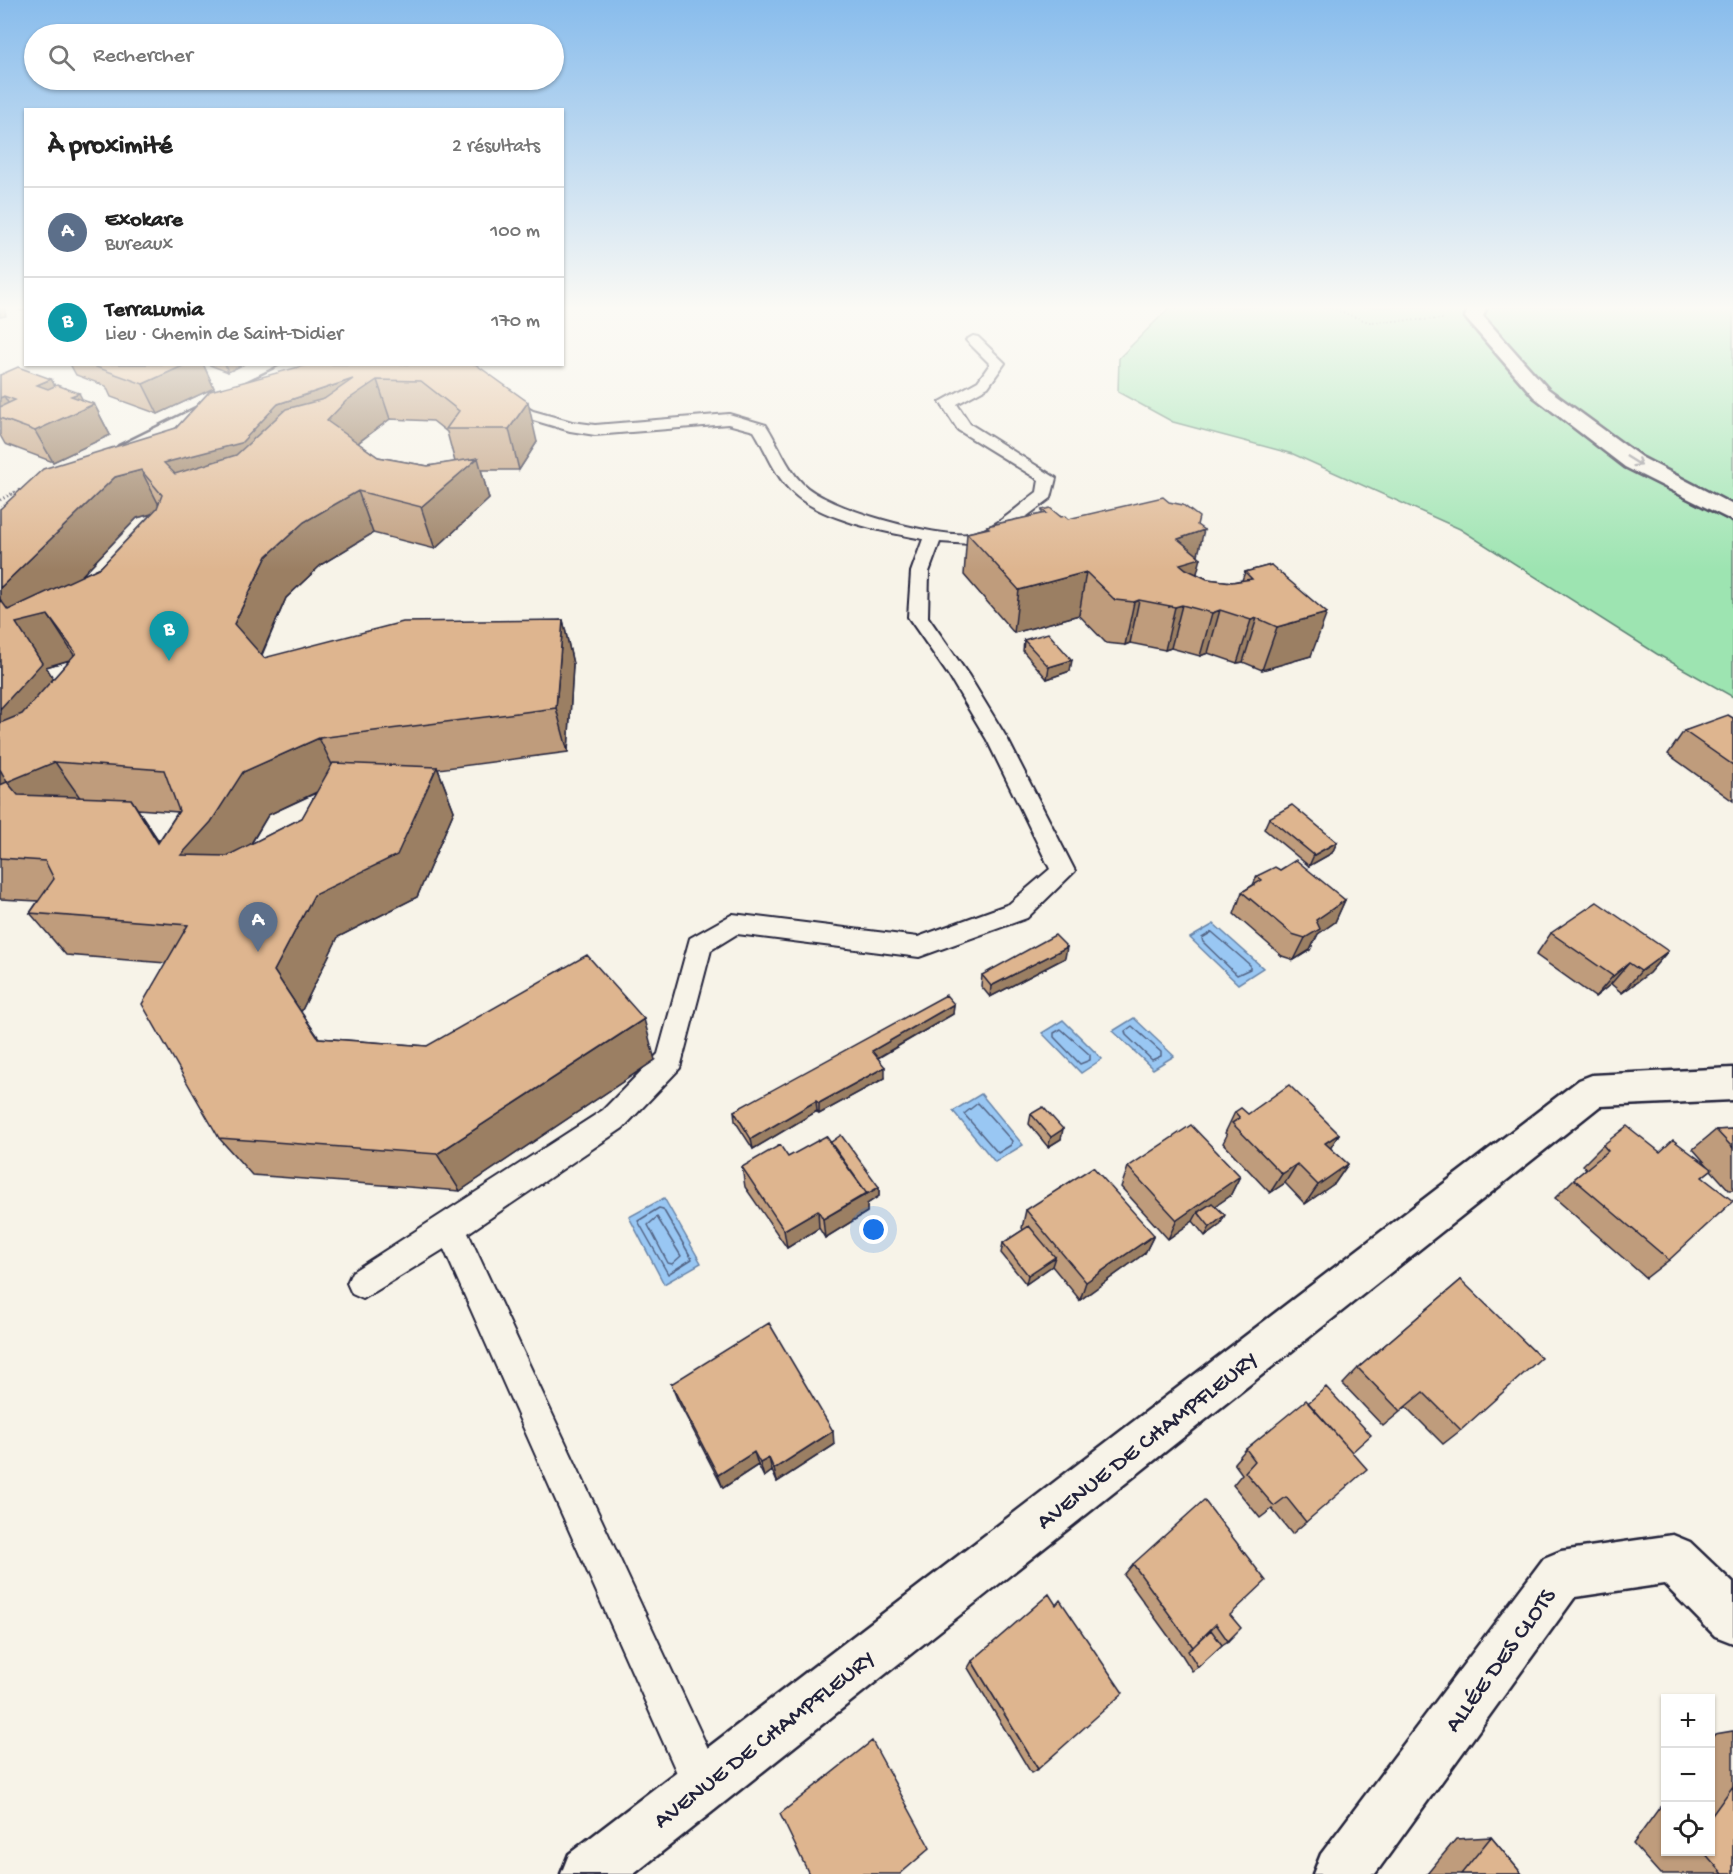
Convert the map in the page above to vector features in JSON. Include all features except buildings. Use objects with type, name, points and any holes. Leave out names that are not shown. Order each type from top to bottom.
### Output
[{"type":"street","points":[[104,460],[239,394]]},
{"type":"street","points":[[1543,394],[1633,462],[1733,514]]},
{"type":"street","name":"AVENUE DE CHAMPFLEURY","points":[[589,1874],[1592,1091],[1733,1084]]},
{"type":"street","name":"ALLÉE DES CLOTS","points":[[1341,1874],[1561,1575],[1673,1558],[1733,1618]]},
{"type":"lane","points":[[494,394],[528,414],[570,426],[595,429],[729,419],[760,428],[797,489],[821,503],[872,522],[933,537],[971,539],[1004,525],[1045,494],[1048,478],[964,427],[948,402],[963,394]]},
{"type":"lane","points":[[363,1283],[613,1119],[670,1060],[699,945],[733,924],[919,947],[1018,911],[1063,872],[1037,812],[945,652],[918,617],[920,572],[933,537]]},
{"type":"lane","points":[[450,1228],[704,1785]]},
{"type":"green space","points":[[1122,394],[1733,394],[1733,697],[1657,654],[1460,529],[1293,454],[1173,422]]},
{"type":"water","points":[[1214,924],[1263,968],[1238,984],[1190,938]]},
{"type":"water","points":[[1134,1018],[1174,1056],[1153,1069],[1113,1031]]},
{"type":"water","points":[[1063,1020],[1102,1059],[1081,1073],[1042,1033]]},
{"type":"water","points":[[981,1094],[1023,1145],[995,1162],[953,1111]]},
{"type":"water","points":[[664,1198],[701,1263],[664,1284],[629,1217]]},
{"type":"place","name":"TerraLumia","points":[[169,661]]},
{"type":"place","name":"Exokare","points":[[258,952]]}]
